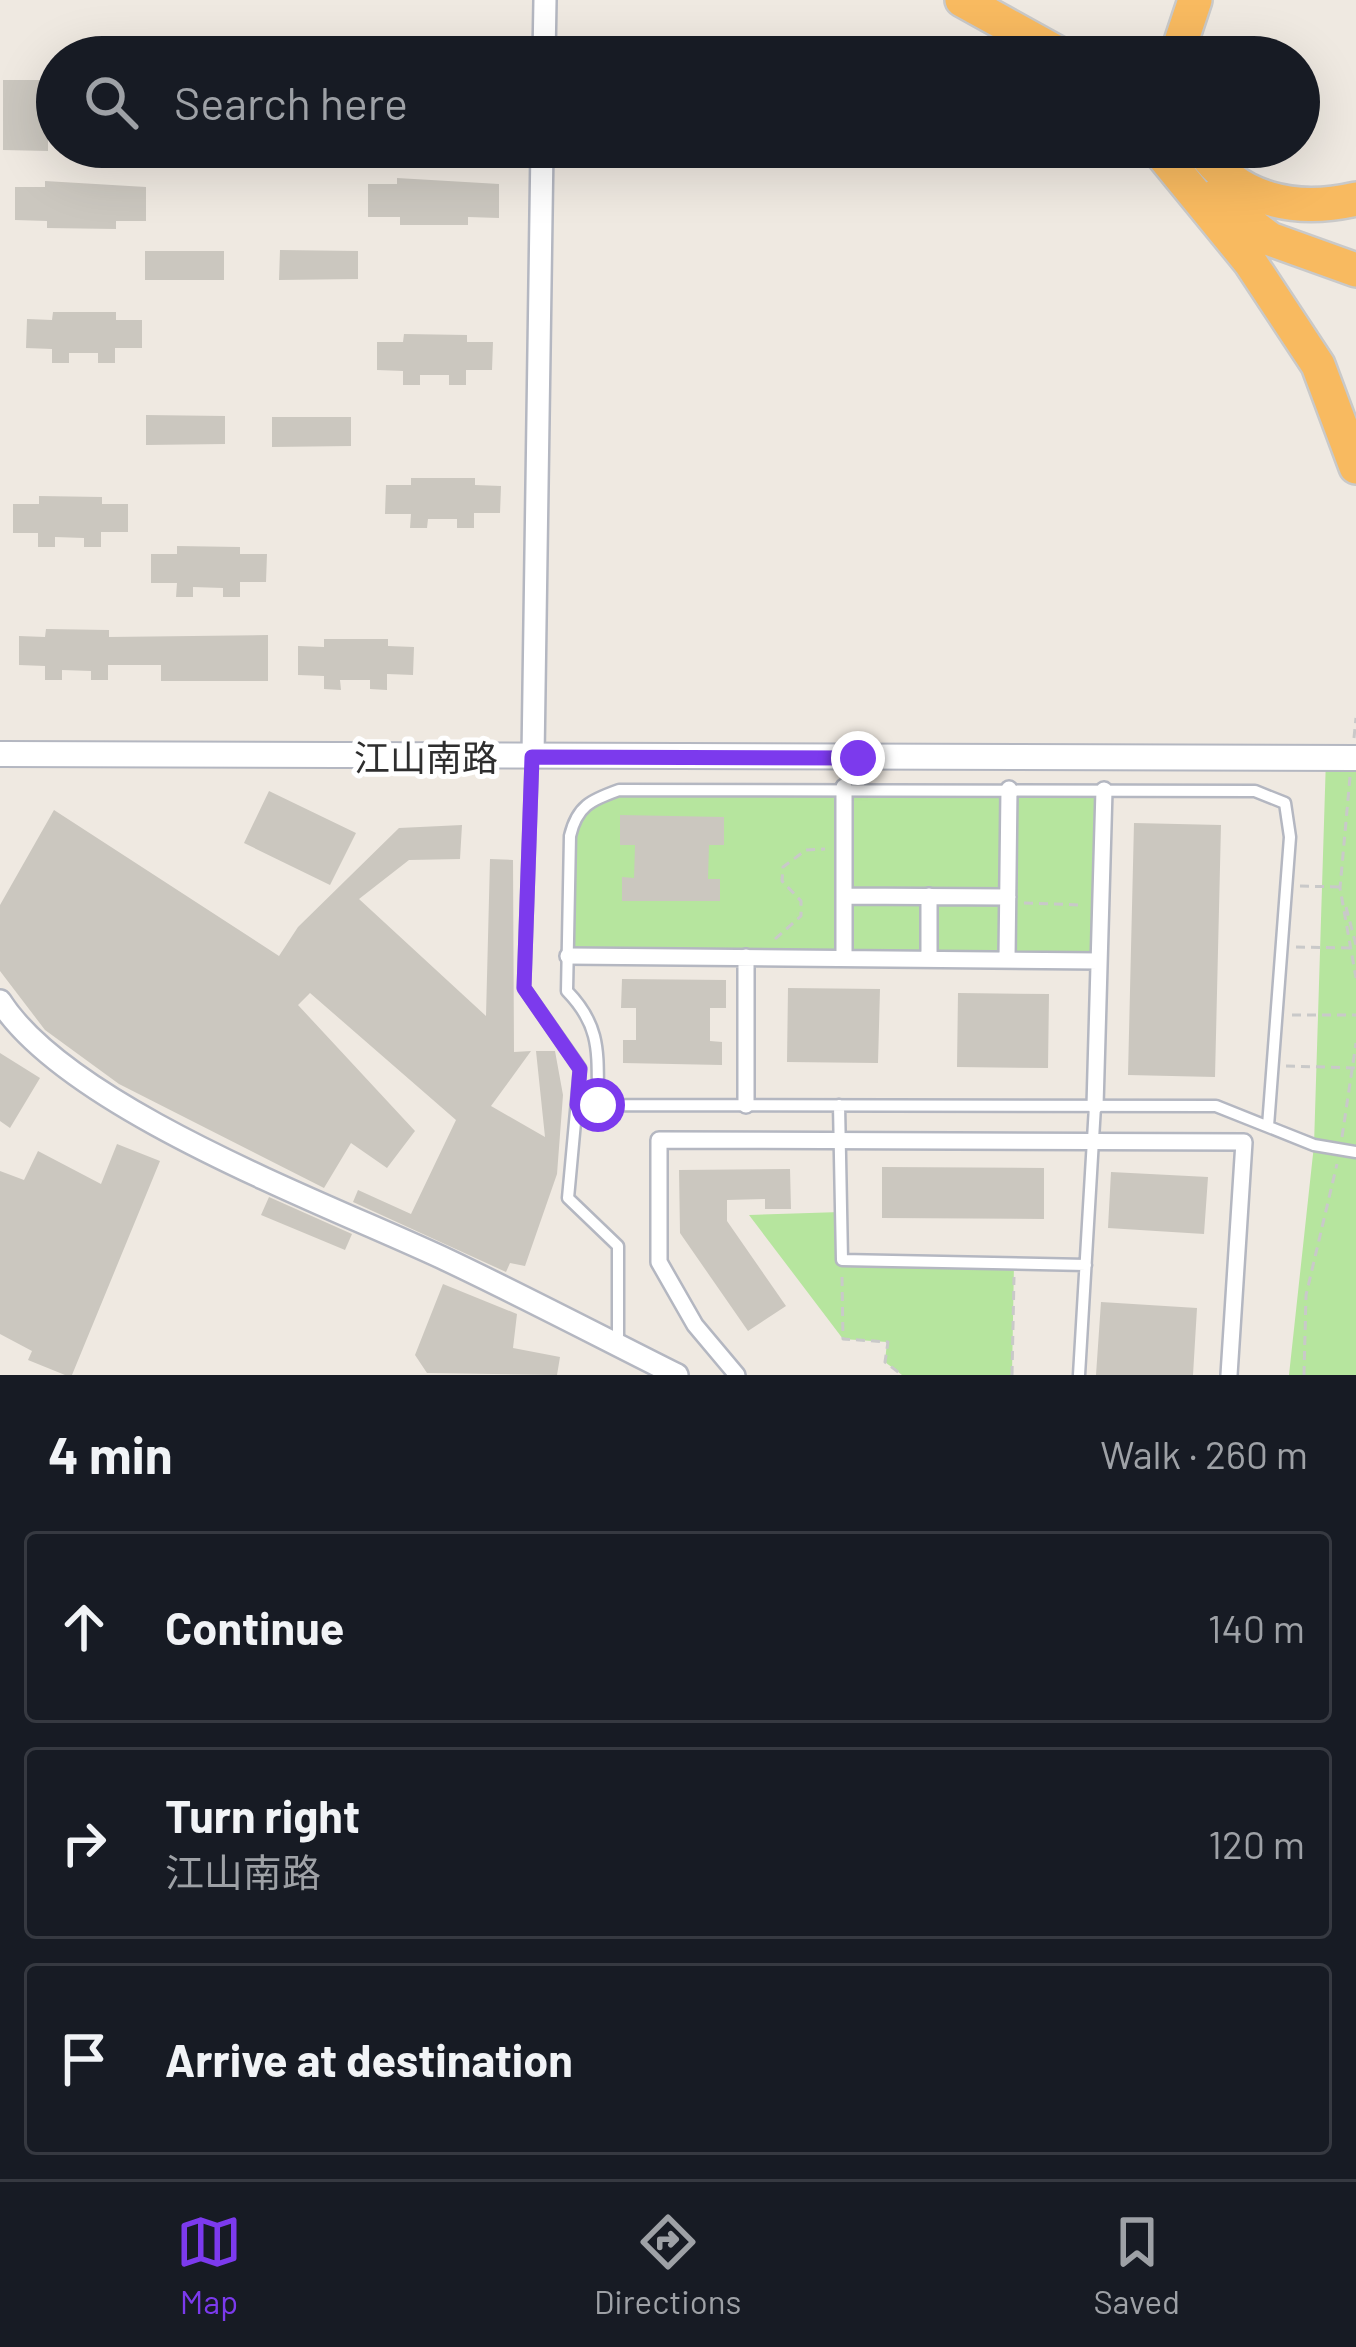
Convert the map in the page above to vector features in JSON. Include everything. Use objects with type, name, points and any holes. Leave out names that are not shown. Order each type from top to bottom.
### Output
[{"type":"highway","points":[[962,0],[1027,36]]},
{"type":"highway","points":[[1183,36],[1195,0]]},
{"type":"highway","points":[[1175,168],[1250,262],[1318,364],[1356,466]]},
{"type":"highway","points":[[1181,168],[1270,239],[1356,270]]},
{"type":"highway","points":[[1220,168],[1238,187],[1274,202],[1308,206],[1356,199]]},
{"type":"street","points":[[544,36],[545,0]]},
{"type":"street","points":[[532,757],[542,168]]},
{"type":"street","name":"江山南路","points":[[0,754],[1354,758]]},
{"type":"street","points":[[844,787],[844,957]]},
{"type":"street","points":[[1007,958],[1009,789]]},
{"type":"street","points":[[1095,1106],[1104,790]]},
{"type":"street","points":[[844,896],[1008,900]]},
{"type":"street","points":[[929,896],[929,958]]},
{"type":"street","points":[[568,956],[1099,961]]},
{"type":"street","points":[[746,957],[746,1105]]},
{"type":"street","points":[[0,1001],[64,1070],[225,1159],[677,1375]]},
{"type":"street","points":[[737,1375],[694,1325],[659,1262],[659,1140],[1244,1142],[1229,1375]]},
{"type":"lane","points":[[532,757],[524,988],[580,1069],[568,1198],[618,1246],[618,1346]]},
{"type":"lane","points":[[598,1105],[596,1041],[589,1013],[567,991],[570,836],[574,817],[588,800],[619,790],[1255,791],[1285,803],[1290,837],[1268,1126]]},
{"type":"lane","points":[[577,1105],[1216,1106],[1313,1145],[1356,1152]]},
{"type":"lane","points":[[839,1105],[842,1260],[1086,1264]]},
{"type":"lane","points":[[1079,1375],[1095,1106]]},
{"type":"path","points":[[1356,718],[1340,887],[1356,961]]},
{"type":"path","points":[[746,957],[801,916],[800,902],[782,881],[783,867],[806,850],[844,853]]},
{"type":"path","points":[[1286,886],[1340,887]]},
{"type":"path","points":[[1008,900],[1100,905]]},
{"type":"path","points":[[1282,947],[1353,946]]},
{"type":"path","points":[[1353,946],[1356,978]]},
{"type":"path","points":[[1276,1015],[1356,1015]]},
{"type":"path","points":[[1304,1375],[1306,1295],[1340,1148],[1356,1042]]},
{"type":"path","points":[[1272,1065],[1354,1067]]},
{"type":"path","points":[[842,1260],[843,1340],[888,1342],[885,1362],[902,1375]]},
{"type":"path","points":[[1012,1375],[1014,1263]]},
{"type":"green space","points":[[1326,758],[1356,758],[1356,1375],[1289,1375],[1314,1145]]},
{"type":"green space","points":[[619,790],[1104,790],[1099,961],[568,956],[574,817]]},
{"type":"green space","points":[[841,1212],[842,1259],[1014,1263],[1012,1375],[902,1375],[885,1362],[887,1342],[843,1339],[749,1215]]},
{"type":"building","points":[[3,80],[36,80],[36,151],[3,150]]},
{"type":"building","points":[[397,178],[499,184],[499,218],[468,217],[468,225],[400,225],[400,217],[368,217],[368,184],[397,184]]},
{"type":"building","points":[[45,181],[146,187],[146,221],[116,221],[116,229],[47,228],[47,221],[15,220],[15,187],[45,187]]},
{"type":"building","points":[[280,250],[358,251],[358,279],[279,280]]},
{"type":"building","points":[[145,251],[224,251],[224,280],[145,280]]},
{"type":"building","points":[[53,312],[116,312],[116,320],[142,320],[142,348],[115,348],[115,363],[98,363],[98,353],[69,353],[69,363],[52,363],[52,349],[26,348],[27,319],[52,320]]},
{"type":"building","points":[[404,334],[467,335],[467,342],[493,342],[492,370],[466,370],[466,385],[449,385],[449,375],[420,375],[420,385],[403,385],[403,371],[377,370],[377,342],[403,342]]},
{"type":"building","points":[[146,415],[225,416],[225,444],[146,445]]},
{"type":"building","points":[[272,417],[351,417],[351,446],[272,447]]},
{"type":"building","points":[[411,478],[475,478],[475,485],[501,486],[500,513],[474,513],[474,528],[457,528],[457,519],[428,519],[427,528],[410,528],[411,514],[385,514],[386,485],[411,485]]},
{"type":"building","points":[[39,496],[102,497],[102,504],[128,504],[128,532],[101,532],[101,547],[84,547],[84,538],[55,537],[55,547],[38,547],[38,533],[13,533],[13,504],[39,504]]},
{"type":"building","points":[[177,546],[240,547],[240,554],[267,554],[266,582],[240,582],[240,597],[223,597],[223,588],[193,587],[193,597],[176,597],[177,583],[151,583],[151,554],[177,554]]},
{"type":"building","points":[[46,629],[109,630],[109,637],[268,635],[268,681],[161,681],[161,665],[108,665],[108,680],[91,680],[91,671],[62,670],[62,680],[45,680],[45,666],[19,665],[19,636],[45,637]]},
{"type":"building","points":[[324,639],[388,639],[388,646],[414,647],[413,675],[387,674],[387,690],[370,689],[370,680],[340,680],[341,690],[324,689],[324,676],[298,675],[298,646],[324,647]]},
{"type":"building","points":[[269,791],[356,833],[330,885],[244,843]]},
{"type":"building","points":[[54,810],[279,956],[298,927],[399,828],[462,825],[460,859],[409,860],[359,899],[486,1016],[490,859],[513,860],[514,1052],[531,1051],[491,1106],[545,1137],[536,1051],[555,1051],[563,1095],[557,1174],[525,1266],[510,1263],[506,1272],[353,1202],[358,1190],[411,1214],[456,1120],[310,993],[298,1005],[415,1131],[387,1168],[351,1143],[324,1188],[119,1084],[45,1030],[0,971],[0,905]]},
{"type":"building","points":[[620,815],[724,817],[724,845],[709,845],[708,879],[720,879],[720,901],[622,901],[622,877],[634,878],[635,845],[620,845]]},
{"type":"building","points":[[1134,823],[1221,825],[1215,1077],[1128,1075]]},
{"type":"building","points":[[622,979],[726,980],[726,1008],[710,1008],[710,1041],[722,1042],[722,1065],[623,1063],[623,1040],[636,1040],[636,1008],[621,1008]]},
{"type":"building","points":[[788,988],[880,989],[878,1063],[787,1062]]},
{"type":"building","points":[[958,993],[1049,994],[1048,1068],[957,1067]]},
{"type":"building","points":[[0,1053],[40,1078],[10,1128],[0,1121]]},
{"type":"building","points":[[117,1144],[160,1161],[72,1375],[65,1375],[28,1360],[32,1351],[0,1334],[0,1171],[24,1180],[38,1151],[101,1184]]},
{"type":"building","points":[[882,1167],[1044,1168],[1044,1219],[882,1218]]},
{"type":"building","points":[[790,1169],[791,1209],[765,1209],[765,1199],[727,1200],[727,1221],[786,1306],[748,1331],[680,1233],[679,1170]]},
{"type":"building","points":[[1111,1172],[1208,1177],[1204,1234],[1108,1228]]},
{"type":"building","points":[[269,1197],[352,1234],[345,1250],[261,1215]]},
{"type":"building","points":[[443,1284],[517,1314],[513,1348],[560,1357],[557,1375],[427,1373],[415,1355]]},
{"type":"building","points":[[1101,1302],[1197,1308],[1193,1375],[1096,1375]]},
{"type":"route","points":[[598,1105],[577,1105],[580,1069],[524,988],[532,757],[858,758]]}]
